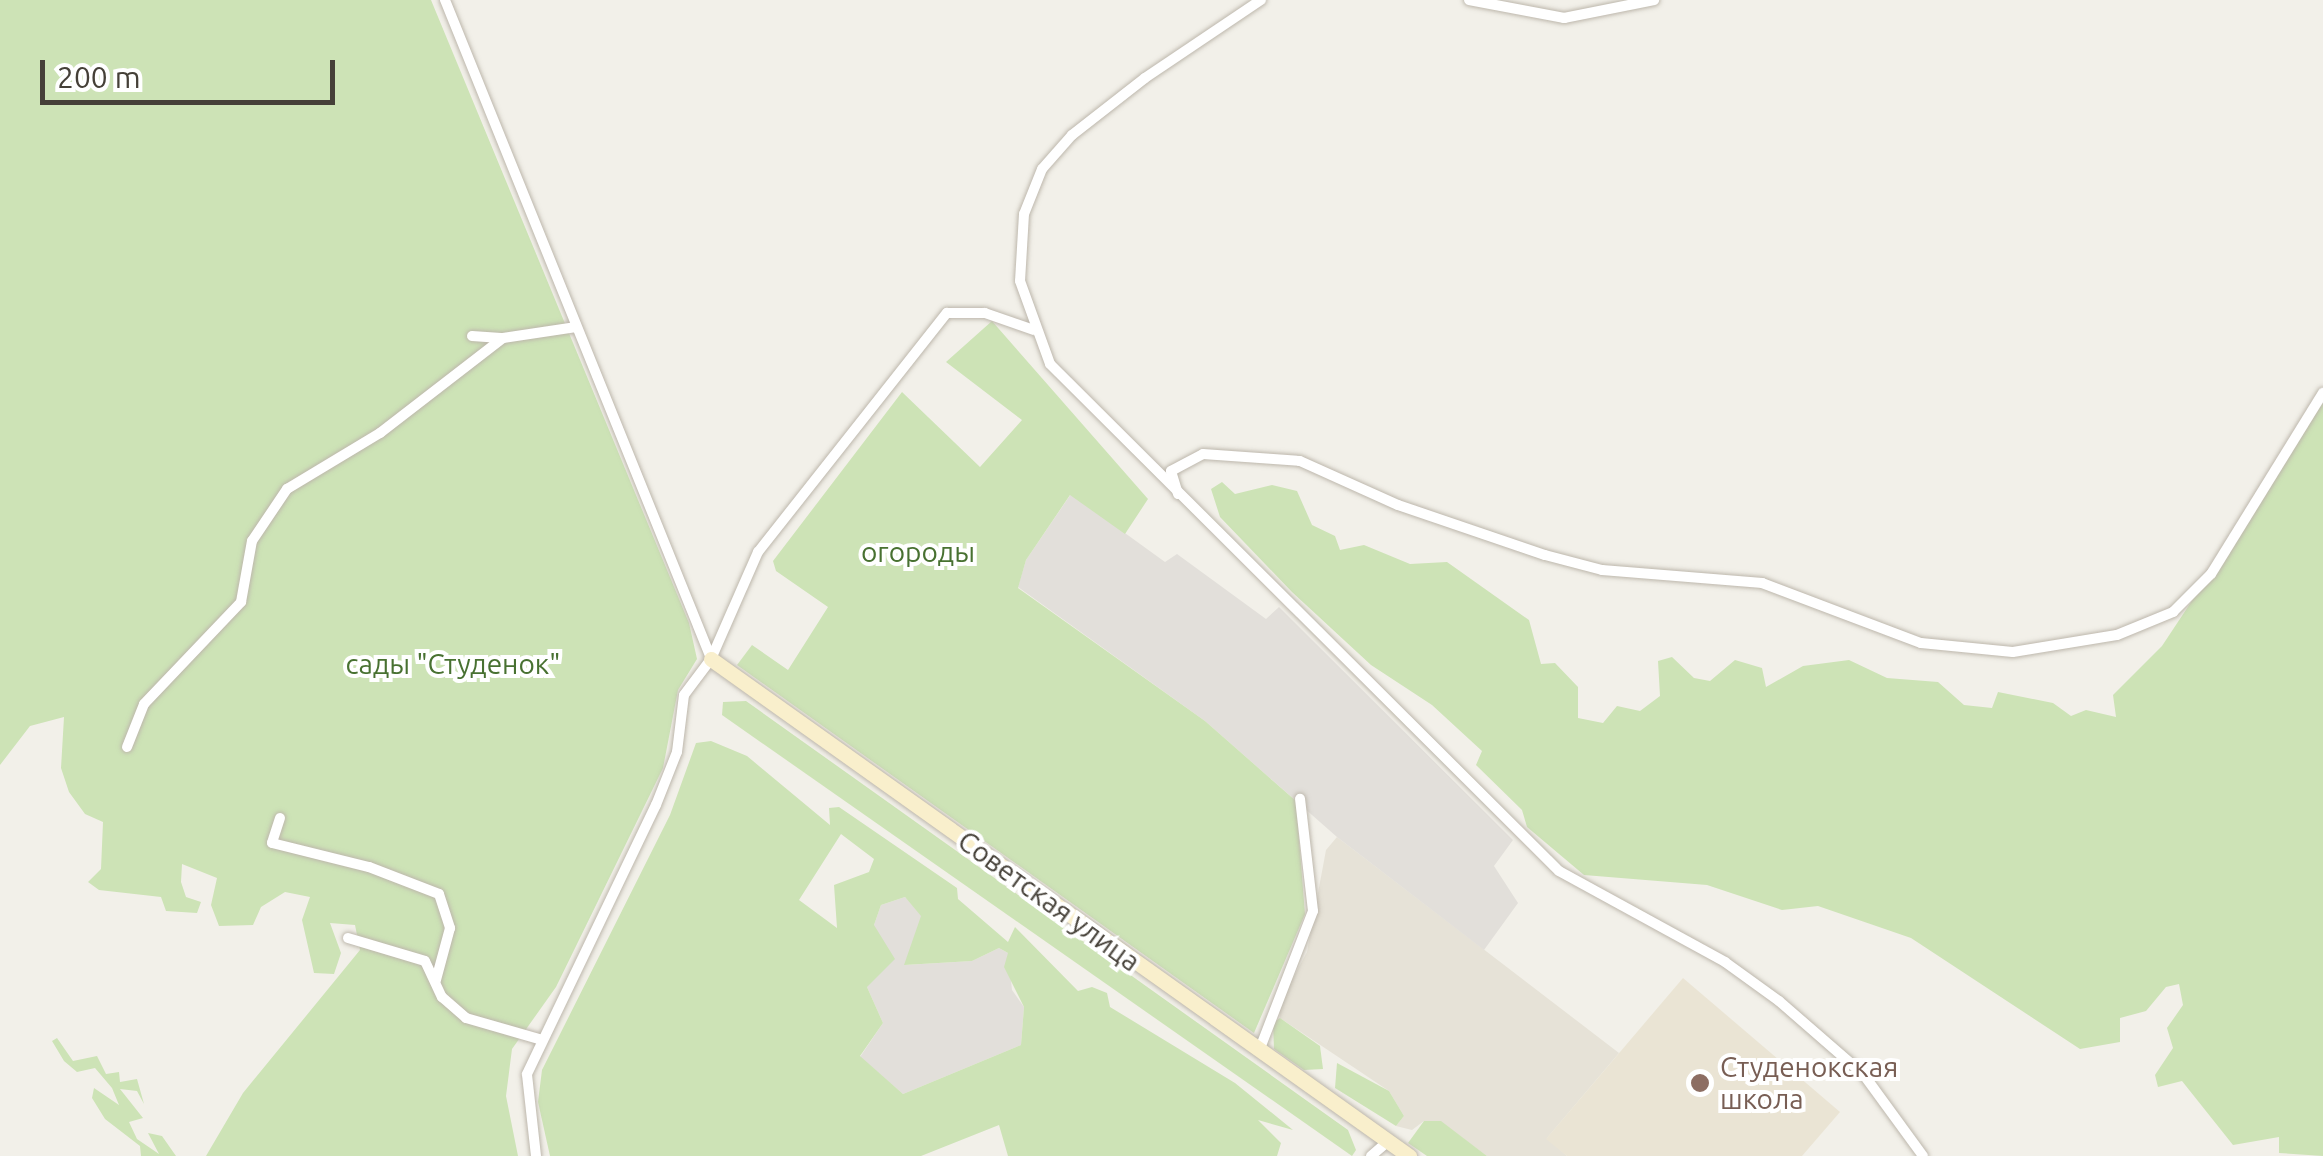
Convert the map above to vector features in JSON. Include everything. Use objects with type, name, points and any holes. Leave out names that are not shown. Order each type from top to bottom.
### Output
[{"type":"street","points":[[445,0],[711,660]]},
{"type":"street","points":[[1261,0],[1116,100],[1056,150],[1042,169],[1030,192],[1019,250],[1034,330],[1076,396],[1559,871],[1725,962],[1779,1001],[1864,1075],[1923,1156]]},
{"type":"street","points":[[1470,0],[1564,18],[1654,0]]},
{"type":"street","points":[[536,1156],[527,1074],[678,752],[684,695],[711,660],[758,552],[947,313],[985,313],[1034,330]]},
{"type":"street","points":[[472,336],[503,338],[576,328]]},
{"type":"street","points":[[127,746],[144,704],[242,602],[252,541],[288,490],[380,433],[503,338]]},
{"type":"street","points":[[1180,500],[1171,471],[1181,460],[1229,452],[1284,458],[1398,505],[1602,570],[1762,583],[1920,643],[2012,652],[2117,636],[2173,612],[2211,574],[2323,393]]},
{"type":"street","name":"Советская улица","points":[[711,660],[1409,1156]]},
{"type":"street","points":[[1260,1050],[1313,911],[1300,799]]},
{"type":"street","points":[[280,818],[272,844],[369,867],[440,894],[450,928],[436,980]]},
{"type":"street","points":[[348,938],[425,962],[442,997],[466,1018],[542,1040]]},
{"type":"street","points":[[1372,1156],[1388,1141]]},
{"type":"shaded area","points":[[1071,494],[1165,562],[1177,554],[1266,619],[1279,607],[1513,840],[1494,866],[1518,903],[1484,950],[1337,837],[1205,721],[1018,587],[1026,560]]},
{"type":"shaded area","points":[[1337,837],[1619,1053],[1547,1138],[1567,1156],[1487,1156],[1441,1122],[1424,1121],[1412,1130],[1396,1126],[1404,1116],[1389,1091],[1280,1018],[1279,1004],[1307,952],[1326,850]]},
{"type":"shaded area","points":[[905,897],[922,916],[905,965],[972,961],[999,948],[1008,953],[1012,990],[1024,1007],[1021,1045],[903,1094],[860,1057],[883,1023],[867,987],[874,925],[881,905]]},
{"type":"shaded area","name":"Студенокская школа","points":[[1683,978],[1840,1112],[1802,1156],[1567,1156],[1546,1139]]},
{"type":"green space","name":"сады \"Студенок\"","points":[[0,0],[431,0],[689,623],[697,659],[678,690],[663,768],[556,987],[512,1049],[506,1096],[518,1156],[206,1156],[243,1093],[360,950],[355,925],[330,923],[341,953],[334,974],[314,973],[302,920],[310,897],[285,892],[261,907],[253,925],[219,926],[211,905],[217,878],[182,864],[181,882],[186,897],[201,902],[197,913],[166,911],[161,897],[99,890],[88,882],[101,869],[103,822],[85,814],[69,792],[61,768],[64,717],[30,726],[0,765]]},
{"type":"green space","name":"огороды","points":[[992,321],[1148,499],[1125,534],[1070,495],[1026,560],[1018,588],[1205,721],[1296,801],[1305,914],[1254,1033],[737,665],[752,645],[788,670],[828,607],[776,571],[773,561],[902,392],[980,467],[1022,420],[946,362]]},
{"type":"green space","points":[[2323,403],[2323,1156],[2279,1153],[2279,1137],[2233,1145],[2182,1081],[2158,1087],[2155,1075],[2173,1048],[2167,1028],[2183,1005],[2179,984],[2166,987],[2146,1011],[2120,1018],[2120,1042],[2080,1049],[1911,938],[1818,906],[1782,910],[1707,885],[1584,875],[1527,827],[1522,810],[1476,765],[1482,751],[1432,705],[1371,665],[1292,592],[1220,517],[1211,489],[1222,482],[1235,494],[1272,485],[1297,491],[1312,525],[1335,536],[1340,550],[1364,545],[1410,564],[1447,562],[1529,620],[1541,664],[1555,663],[1578,687],[1578,718],[1603,723],[1617,706],[1640,711],[1660,696],[1658,661],[1672,657],[1694,678],[1710,681],[1735,660],[1762,668],[1766,687],[1803,666],[1849,660],[1887,678],[1938,682],[1964,705],[1992,708],[1998,692],[2053,703],[2071,716],[2086,710],[2116,717],[2113,695],[2162,646]]},
{"type":"green space","points":[[746,701],[1348,1130],[1356,1150],[1352,1156],[722,715],[723,702]]},
{"type":"green space","points":[[711,741],[747,756],[830,825],[829,808],[839,807],[957,888],[958,899],[1008,942],[1015,927],[1078,991],[1092,987],[1107,993],[1110,1007],[1235,1083],[1293,1130],[1258,1120],[1281,1143],[1277,1156],[1008,1156],[999,1125],[921,1156],[550,1156],[538,1102],[542,1070],[670,815],[696,743]],"holes":[[[841,834],[874,859],[869,872],[834,885],[837,928],[799,900]],[[905,897],[921,916],[904,965],[972,961],[999,948],[1008,953],[1004,967],[1024,1007],[1021,1045],[903,1094],[860,1056],[883,1023],[867,987],[895,959],[874,925],[881,905]]]},
{"type":"green space","points":[[1280,1018],[1320,1046],[1323,1069],[1304,1070],[1274,1049],[1273,1023]]},
{"type":"green space","points":[[57,1038],[73,1061],[97,1056],[106,1074],[119,1072],[120,1082],[137,1079],[144,1104],[137,1091],[120,1089],[143,1118],[129,1122],[137,1139],[159,1154],[148,1133],[162,1136],[176,1156],[141,1156],[140,1146],[105,1119],[92,1098],[94,1088],[119,1105],[112,1088],[95,1068],[77,1072],[64,1061],[52,1041]]},
{"type":"green space","points":[[1337,1063],[1389,1091],[1404,1116],[1396,1126],[1335,1088]]},
{"type":"green space","points":[[1424,1121],[1441,1121],[1487,1156],[1427,1156],[1408,1143]]},
{"type":"place","name":"Студенокская школа","points":[[1700,1083]]}]
